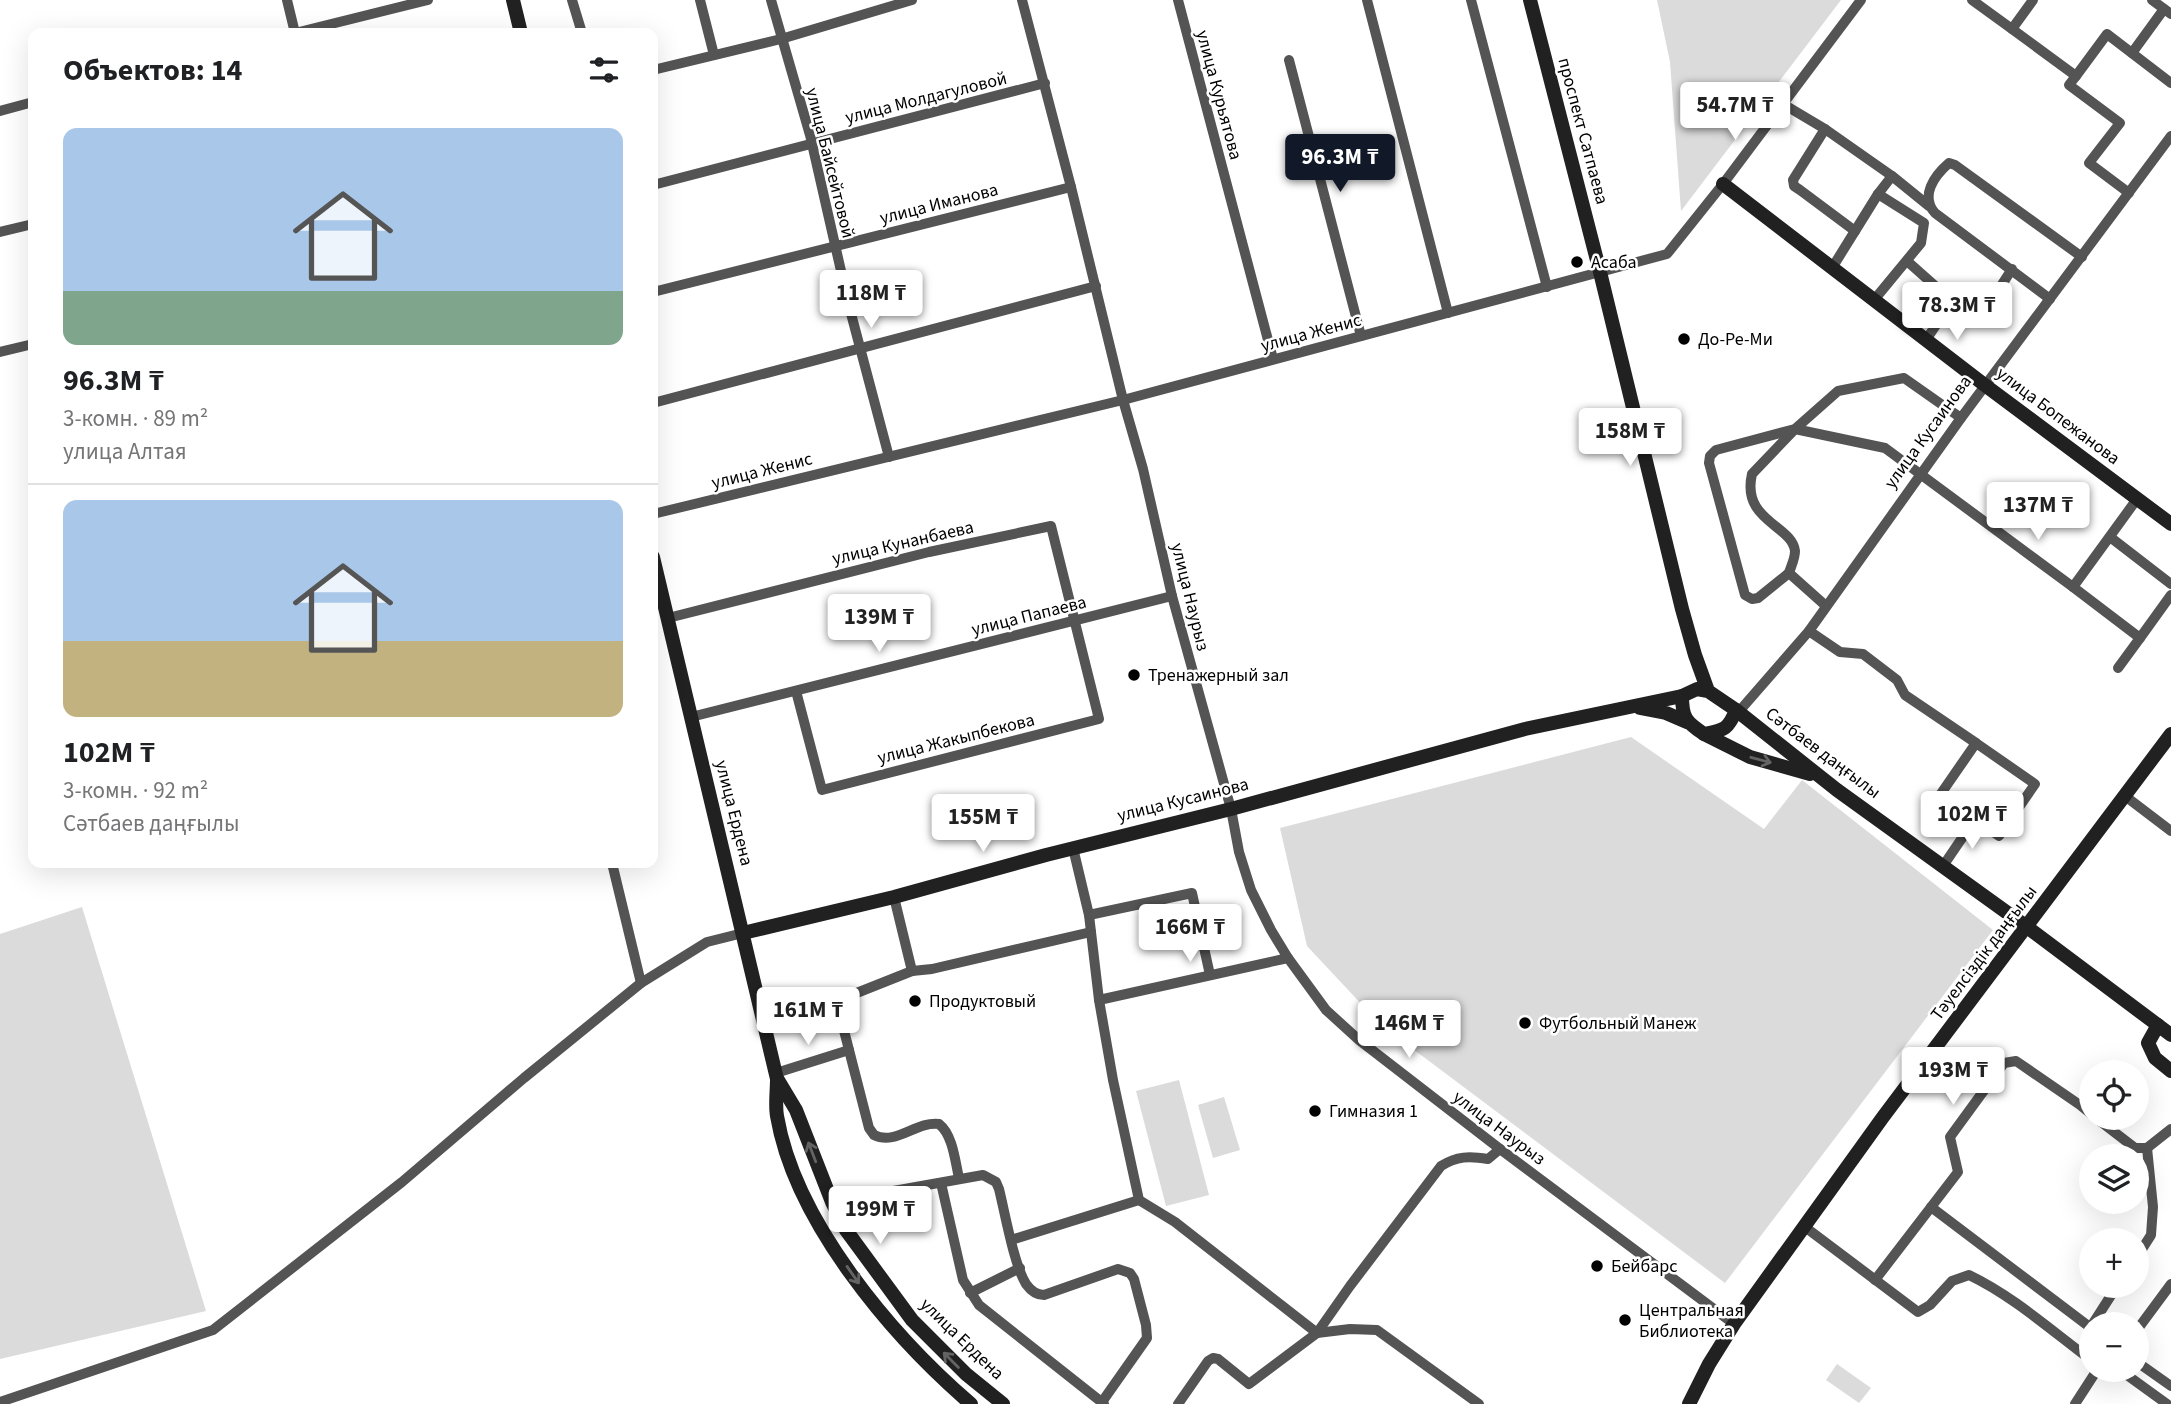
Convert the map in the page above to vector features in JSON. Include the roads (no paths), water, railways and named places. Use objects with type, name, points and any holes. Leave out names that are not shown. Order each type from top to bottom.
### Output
[{"type":"street","points":[[287,0],[294,28]]},
{"type":"street","points":[[315,28],[428,0]]},
{"type":"street","points":[[513,0],[520,28]]},
{"type":"street","points":[[572,0],[580,28]]},
{"type":"street","points":[[700,0],[714,55]]},
{"type":"street","name":"улица Байсейтовой","points":[[771,0],[811,144],[889,457]]},
{"type":"street","points":[[658,69],[781,39],[912,0]]},
{"type":"street","name":"улица Наурыз","points":[[1022,0],[1123,400],[1143,469],[1172,596],[1231,809],[1239,852],[1251,890],[1270,930],[1326,1010],[1359,1040],[1734,1324]]},
{"type":"street","name":"улица Курьятова","points":[[1178,0],[1273,359]]},
{"type":"street","points":[[1367,0],[1448,313]]},
{"type":"street","points":[[1472,0],[1547,287]]},
{"type":"street","name":"проспект Сатпаева","points":[[1530,0],[1600,272]]},
{"type":"street","name":"улица Женис","points":[[658,513],[1123,400],[1667,254],[1861,0]]},
{"type":"street","points":[[1972,0],[2076,76]]},
{"type":"street","points":[[2012,29],[2033,0]]},
{"type":"street","points":[[2132,52],[2168,12],[2152,0]]},
{"type":"street","points":[[2129,193],[2089,163],[2120,122],[2069,85],[2107,34],[2171,83]]},
{"type":"street","points":[[1289,60],[1361,336]]},
{"type":"street","name":"улица Молдагуловой","points":[[658,184],[1045,83]]},
{"type":"street","points":[[0,111],[28,103]]},
{"type":"street","points":[[1783,104],[1825,129],[1892,177],[2050,299]]},
{"type":"street","points":[[1825,129],[1793,180],[1794,186],[1855,231]]},
{"type":"street","name":"улица Кусаинова","points":[[1736,710],[1742,708],[1808,631],[1961,418],[2171,136]]},
{"type":"street","points":[[1929,206],[1927,197],[1931,187],[1949,163],[2082,257]]},
{"type":"street","points":[[1832,268],[1878,194],[1892,177]]},
{"type":"street","name":"улица Бопежанова","points":[[1723,184],[2171,524]]},
{"type":"street","name":"улица Иманова","points":[[658,291],[1071,187]]},
{"type":"street","points":[[1874,300],[1921,243],[1924,223],[1878,194]]},
{"type":"street","points":[[0,232],[28,225]]},
{"type":"street","points":[[1907,261],[1973,317],[1981,317],[2012,269]]},
{"type":"street","points":[[1600,272],[1682,609],[1708,691]]},
{"type":"street","points":[[658,402],[1096,286]]},
{"type":"street","points":[[1926,340],[1952,301]]},
{"type":"street","points":[[0,352],[28,345]]},
{"type":"street","points":[[1961,418],[1904,378],[1838,391],[1795,429],[1752,474],[1750,484],[1757,510],[1788,538],[1795,550],[1789,573],[1758,598],[1752,599],[1745,595],[1709,463],[1710,456],[1716,450],[1795,429],[1885,448],[2140,638]]},
{"type":"street","points":[[2073,587],[2137,499]]},
{"type":"street","name":"улица Кунанбаева","points":[[668,618],[929,552],[1051,526],[1074,621]]},
{"type":"street","points":[[2109,537],[2171,584]]},
{"type":"street","points":[[1789,573],[1826,606]]},
{"type":"street","name":"улица Ердена","points":[[658,577],[776,1076],[776,1115],[794,1178],[813,1215],[861,1287],[901,1335],[971,1404]]},
{"type":"street","points":[[2118,668],[2171,595]]},
{"type":"street","name":"улица Папаева","points":[[691,717],[1172,596]]},
{"type":"street","name":"улица Жакыпбекова","points":[[796,691],[821,788],[825,790],[1099,719],[1074,621]]},
{"type":"street","points":[[1808,631],[1840,652],[1863,654],[1897,680],[1905,695],[1976,743],[2035,784],[1999,836],[1940,795],[1976,743]]},
{"type":"street","points":[[1687,722],[1682,708],[1685,694],[1693,680],[1695,655]]},
{"type":"street","points":[[1685,694],[1698,689],[1708,691],[1736,710],[1728,727],[1704,734]]},
{"type":"street","name":"улица Кусаинова","points":[[743,933],[894,897],[1525,729],[1685,694]]},
{"type":"street","points":[[1632,707],[1666,713],[1750,757],[1821,778]]},
{"type":"street","name":"Сәтбаев даңғылы","points":[[1736,710],[1821,778],[2171,1035]]},
{"type":"street","name":"Тәуелсіздік даңғылы","points":[[1689,1404],[1709,1364],[1734,1324],[1883,1117],[2171,734]]},
{"type":"street","points":[[2125,796],[2171,831]]},
{"type":"street","points":[[1943,866],[1975,819]]},
{"type":"street","points":[[1073,848],[1089,915],[1099,1000],[1113,1080],[1139,1200],[1175,1222],[1317,1333],[1350,1329],[1377,1330],[1479,1404]]},
{"type":"street","points":[[613,868],[641,983]]},
{"type":"street","points":[[1089,915],[1192,893],[1210,975]]},
{"type":"street","points":[[894,897],[912,971]]},
{"type":"street","points":[[959,1178],[949,1139],[945,1129],[939,1124],[926,1125],[887,1139],[874,1135],[869,1128],[839,1011],[840,1004],[844,998],[912,971],[932,969],[1091,932]]},
{"type":"street","points":[[0,1402],[214,1329],[402,1182],[641,983],[707,942],[743,933]]},
{"type":"street","points":[[1099,1000],[1288,958]]},
{"type":"street","points":[[2158,1025],[2148,1043],[2155,1058],[2171,1072]]},
{"type":"street","points":[[776,1076],[849,1050]]},
{"type":"street","points":[[1875,1280],[1958,1172],[1950,1138],[2004,1063],[2017,1061],[2079,1105]]},
{"type":"street","name":"улица Ердена","points":[[776,1076],[796,1110],[832,1202],[846,1230],[912,1320],[966,1374],[1003,1404]]},
{"type":"street","points":[[2149,1146],[2171,1129]]},
{"type":"street","points":[[2112,1130],[2130,1144]]},
{"type":"street","points":[[1178,1404],[1208,1361],[1213,1358],[1218,1359],[1249,1384],[1317,1333],[1441,1166],[1454,1158],[1467,1156],[1488,1159],[1500,1149]]},
{"type":"street","points":[[2149,1167],[2153,1206],[2149,1238]]},
{"type":"street","points":[[832,1202],[983,1175],[996,1182],[1024,1282],[1039,1295],[1118,1269],[1130,1273],[1134,1279],[1147,1338],[1103,1403],[979,1305],[970,1293],[963,1280],[941,1183]]},
{"type":"street","points":[[1012,1240],[1139,1200]]},
{"type":"street","points":[[1931,1207],[2079,1318]]},
{"type":"street","points":[[1805,1227],[1918,1312],[1930,1305],[1952,1281],[1969,1275],[2004,1295],[2079,1351]]},
{"type":"street","points":[[970,1293],[1020,1268]]},
{"type":"street","points":[[2149,1314],[2171,1284]]},
{"type":"street","points":[[2149,1370],[2171,1386]]},
{"type":"street","points":[[2075,1404],[2089,1382]]},
{"type":"street","points":[[2137,1382],[2167,1404]]},
{"type":"place","name":"Асаба","points":[[1577,262]]},
{"type":"place","name":"До-Ре-Ми","points":[[1684,339]]},
{"type":"place","name":"Тренажерный зал","points":[[1134,675]]},
{"type":"place","name":"Продуктовый","points":[[915,1001]]},
{"type":"place","name":"Футбольный Манеж","points":[[1525,1023]]},
{"type":"place","name":"Гимназия 1","points":[[1315,1111]]},
{"type":"place","name":"Бейбарс","points":[[1597,1266]]},
{"type":"place","name":"Центральная Библиотека","points":[[1625,1320]]}]
